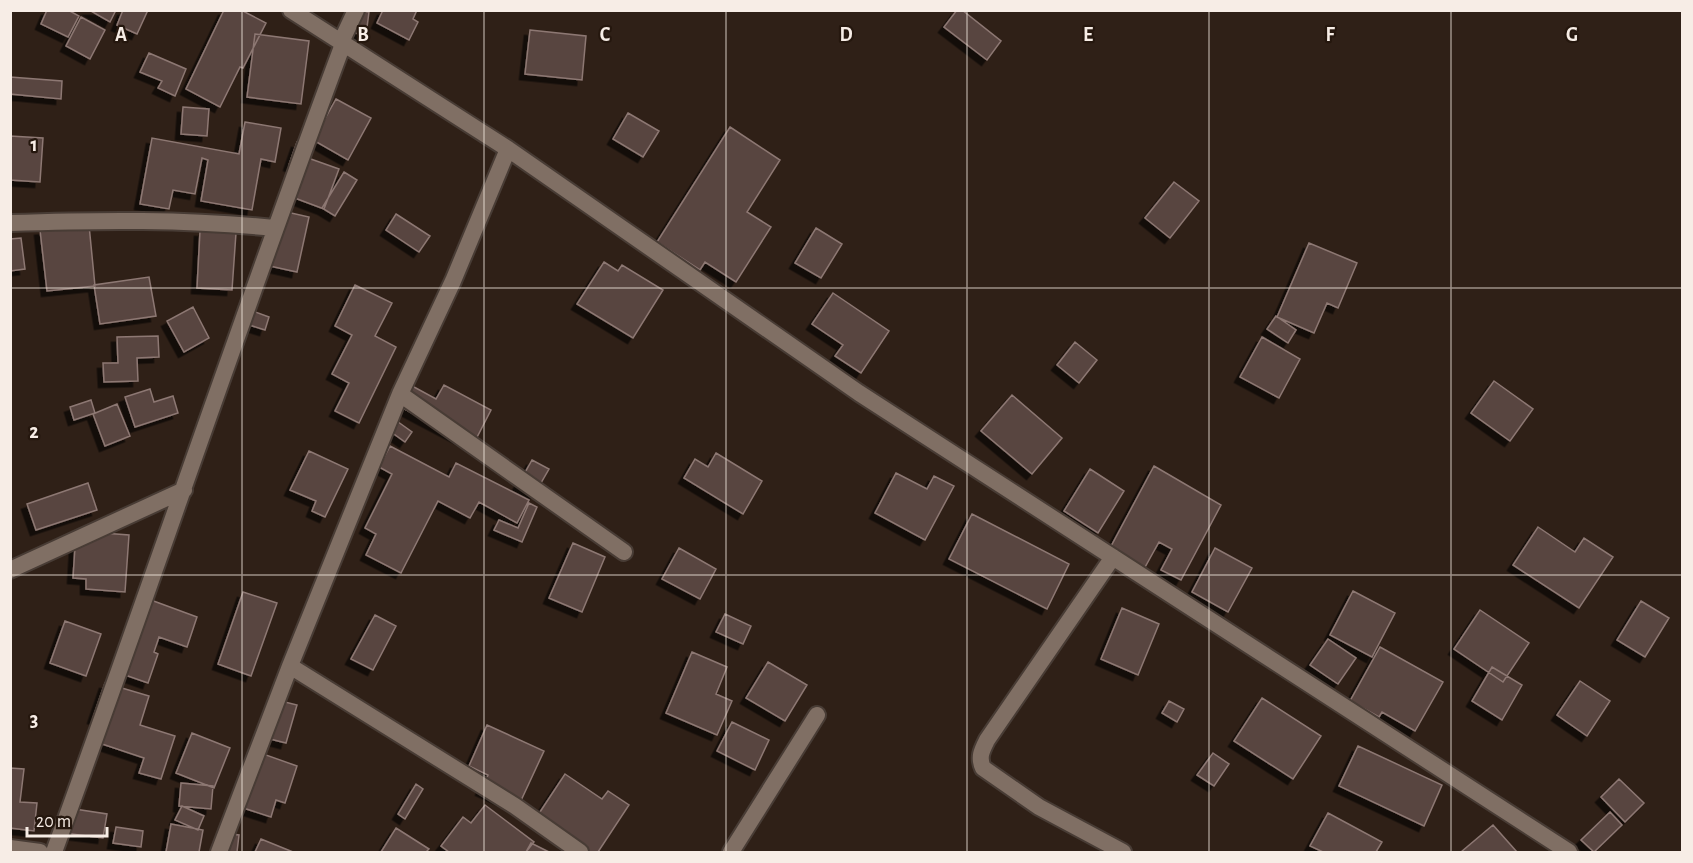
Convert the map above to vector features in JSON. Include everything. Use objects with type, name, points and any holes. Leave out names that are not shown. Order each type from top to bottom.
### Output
[{"type":"street","points":[[291,10],[508,148],[859,393],[1569,852]]},
{"type":"street","points":[[54,852],[184,490],[274,228],[356,10]]},
{"type":"street","points":[[219,852],[400,394],[453,281],[508,148]]},
{"type":"street","points":[[10,223],[126,220],[221,222],[274,228]]},
{"type":"street","points":[[400,394],[624,552]]},
{"type":"street","points":[[10,570],[184,490]]},
{"type":"street","points":[[1113,557],[987,740],[981,752],[980,761],[983,768],[1039,807],[1123,852]]},
{"type":"street","points":[[291,666],[515,806],[580,852]]},
{"type":"street","points":[[731,852],[817,715]]},
{"type":"street","points":[[10,848],[40,852]]},
{"type":"building","points":[[47,10],[68,10],[79,16],[68,37],[41,24]]},
{"type":"building","points":[[89,10],[116,10],[110,22]]},
{"type":"building","points":[[123,10],[148,10],[137,34],[117,25]]},
{"type":"building","points":[[224,10],[241,10],[266,23],[220,107],[186,89]]},
{"type":"building","points":[[356,10],[369,12],[366,35],[344,31]]},
{"type":"building","points":[[383,10],[417,10],[413,19],[418,22],[409,40],[377,23]]},
{"type":"building","points":[[957,10],[962,10],[1001,41],[987,60],[944,27]]},
{"type":"building","points":[[81,17],[105,30],[90,59],[66,46]]},
{"type":"building","points":[[530,30],[586,36],[582,80],[525,74]]},
{"type":"building","points":[[255,34],[309,41],[301,104],[247,97]]},
{"type":"building","points":[[149,53],[186,69],[175,96],[158,88],[162,81],[140,72]]},
{"type":"building","points":[[10,77],[62,81],[61,99],[10,94]]},
{"type":"building","points":[[336,99],[371,118],[348,160],[313,140]]},
{"type":"building","points":[[183,107],[209,109],[207,136],[181,134]]},
{"type":"building","points":[[628,113],[659,131],[643,157],[613,139]]},
{"type":"building","points":[[245,122],[281,128],[275,162],[261,159],[252,210],[201,201],[208,160],[202,158],[195,194],[173,190],[169,209],[140,204],[152,138],[239,154]]},
{"type":"building","points":[[730,127],[780,160],[747,212],[771,227],[736,282],[705,262],[700,270],[657,242]]},
{"type":"building","points":[[10,136],[43,138],[40,182],[10,180]]},
{"type":"building","points":[[297,142],[311,147],[308,158],[339,169],[324,209],[284,194],[293,167],[289,165]]},
{"type":"building","points":[[344,172],[357,180],[335,216],[322,208]]},
{"type":"building","points":[[1174,182],[1199,201],[1170,238],[1145,218]]},
{"type":"building","points":[[278,210],[309,217],[297,272],[265,265]]},
{"type":"building","points":[[396,214],[430,236],[419,252],[386,230]]},
{"type":"building","points":[[89,225],[95,286],[47,291],[40,230]]},
{"type":"building","points":[[816,228],[842,244],[821,278],[795,263]]},
{"type":"building","points":[[200,231],[236,233],[232,290],[197,288]]},
{"type":"building","points":[[21,238],[25,269],[10,271],[10,239]]},
{"type":"building","points":[[1309,243],[1357,263],[1338,308],[1327,303],[1314,333],[1277,317]]},
{"type":"building","points":[[604,262],[618,271],[622,265],[663,290],[633,338],[577,304]]},
{"type":"building","points":[[149,277],[156,316],[100,324],[94,285]]},
{"type":"building","points":[[355,285],[392,303],[375,336],[396,347],[359,423],[335,411],[349,383],[332,374],[352,335],[335,326]]},
{"type":"building","points":[[833,293],[889,331],[861,373],[835,356],[843,345],[812,324]]},
{"type":"building","points":[[193,307],[209,338],[184,352],[167,321]]},
{"type":"building","points":[[250,310],[269,317],[265,330],[246,324]]},
{"type":"building","points":[[1276,316],[1296,330],[1288,343],[1267,329]]},
{"type":"building","points":[[158,336],[159,357],[137,358],[138,381],[104,382],[103,363],[118,363],[117,337]]},
{"type":"building","points":[[1262,337],[1300,359],[1279,398],[1240,377]]},
{"type":"building","points":[[1075,342],[1097,360],[1079,383],[1057,365]]},
{"type":"building","points":[[403,381],[436,399],[444,385],[491,410],[473,445],[391,402]]},
{"type":"building","points":[[1494,381],[1533,409],[1510,441],[1471,413]]},
{"type":"building","points":[[150,389],[154,402],[173,396],[178,413],[135,427],[125,397]]},
{"type":"building","points":[[1012,395],[1062,438],[1032,474],[981,431]]},
{"type":"building","points":[[91,400],[95,413],[74,420],[70,407]]},
{"type":"building","points":[[117,404],[130,436],[105,446],[93,414]]},
{"type":"building","points":[[394,419],[412,432],[405,442],[387,429]]},
{"type":"building","points":[[390,446],[449,477],[456,463],[529,500],[517,523],[479,502],[470,518],[438,501],[401,573],[366,555],[376,534],[365,528],[392,474],[379,467]]},
{"type":"building","points":[[309,451],[348,469],[325,517],[312,511],[316,501],[290,490]]},
{"type":"building","points":[[716,453],[762,481],[743,514],[684,478],[695,459],[708,467]]},
{"type":"building","points":[[532,460],[549,469],[534,495],[517,487]]},
{"type":"building","points":[[1154,466],[1221,505],[1181,580],[1161,570],[1172,549],[1159,542],[1144,569],[1109,550]]},
{"type":"building","points":[[1090,469],[1124,491],[1098,533],[1064,511]]},
{"type":"building","points":[[896,473],[927,489],[934,476],[954,486],[925,540],[875,513]]},
{"type":"building","points":[[88,483],[97,510],[36,530],[27,504]]},
{"type":"building","points":[[529,503],[537,507],[522,542],[494,530],[499,520],[518,528]]},
{"type":"building","points":[[972,514],[1069,564],[1047,609],[949,559]]},
{"type":"building","points":[[1538,527],[1575,552],[1584,538],[1613,557],[1579,608],[1513,565]]},
{"type":"building","points":[[76,531],[129,535],[125,592],[86,589],[86,579],[73,578]]},
{"type":"building","points":[[573,543],[605,557],[582,612],[549,598]]},
{"type":"building","points":[[679,548],[716,569],[700,599],[662,579]]},
{"type":"building","points":[[1215,548],[1252,568],[1228,612],[1192,592]]},
{"type":"building","points":[[1353,591],[1395,613],[1372,657],[1330,635]]},
{"type":"building","points":[[243,592],[277,603],[251,676],[218,664]]},
{"type":"building","points":[[140,596],[197,617],[187,647],[159,637],[154,652],[158,654],[148,683],[125,675]]},
{"type":"building","points":[[1641,601],[1669,618],[1645,657],[1617,640]]},
{"type":"building","points":[[1122,608],[1159,624],[1138,675],[1101,659]]},
{"type":"building","points":[[1480,610],[1529,643],[1503,682],[1454,649]]},
{"type":"building","points":[[725,614],[751,626],[743,644],[716,632]]},
{"type":"building","points":[[375,615],[396,626],[373,670],[351,659]]},
{"type":"building","points":[[65,621],[101,634],[86,676],[50,663]]},
{"type":"building","points":[[1328,639],[1356,658],[1338,684],[1310,665]]},
{"type":"building","points":[[1380,647],[1443,682],[1415,731],[1382,712],[1379,717],[1350,701]]},
{"type":"building","points":[[692,652],[727,667],[716,694],[732,701],[717,735],[666,713]]},
{"type":"building","points":[[768,662],[807,685],[785,721],[746,698]]},
{"type":"building","points":[[1492,667],[1522,685],[1502,720],[1472,701]]},
{"type":"building","points":[[1580,681],[1610,701],[1587,736],[1557,715]]},
{"type":"building","points":[[105,683],[149,696],[140,725],[175,736],[161,779],[139,773],[144,758],[90,740],[96,719],[93,718]]},
{"type":"building","points":[[1262,698],[1321,736],[1293,779],[1234,741]]},
{"type":"building","points":[[273,699],[297,705],[286,743],[262,737]]},
{"type":"building","points":[[1169,701],[1184,709],[1177,722],[1162,713]]},
{"type":"building","points":[[732,722],[769,740],[755,770],[717,751]]},
{"type":"building","points":[[487,725],[544,751],[518,807],[481,790],[488,775],[469,766]]},
{"type":"building","points":[[192,733],[230,748],[214,788],[176,773]]},
{"type":"building","points":[[1358,746],[1442,785],[1424,826],[1339,786]]},
{"type":"building","points":[[252,750],[297,766],[285,803],[276,800],[271,817],[234,805]]},
{"type":"building","points":[[1213,753],[1229,764],[1214,786],[1197,775]]},
{"type":"building","points":[[10,768],[24,769],[20,802],[37,803],[34,831],[10,828]]},
{"type":"building","points":[[565,774],[602,799],[608,791],[629,805],[598,852],[574,852],[538,815]]},
{"type":"building","points":[[1619,779],[1644,803],[1625,822],[1601,797]]},
{"type":"building","points":[[181,783],[213,786],[211,809],[179,806]]},
{"type":"building","points":[[416,784],[423,789],[405,819],[398,814]]},
{"type":"building","points":[[485,805],[534,842],[526,852],[449,852],[441,846],[463,817],[471,823]]},
{"type":"building","points":[[182,806],[204,816],[198,830],[175,820]]},
{"type":"building","points":[[68,808],[107,814],[103,838],[64,833]]},
{"type":"building","points":[[1610,812],[1622,825],[1594,852],[1581,840]]},
{"type":"building","points":[[1328,813],[1382,842],[1376,852],[1323,852],[1310,846]]},
{"type":"building","points":[[171,824],[203,830],[199,852],[166,852]]},
{"type":"building","points":[[1493,825],[1517,852],[1461,852]]},
{"type":"building","points":[[116,827],[143,831],[141,847],[113,843]]},
{"type":"building","points":[[396,828],[429,849],[426,852],[381,852]]},
{"type":"building","points":[[224,833],[239,835],[237,852],[221,852]]},
{"type":"building","points":[[261,839],[293,852],[255,852]]},
{"type":"building","points":[[531,843],[549,852],[526,852]]}]
